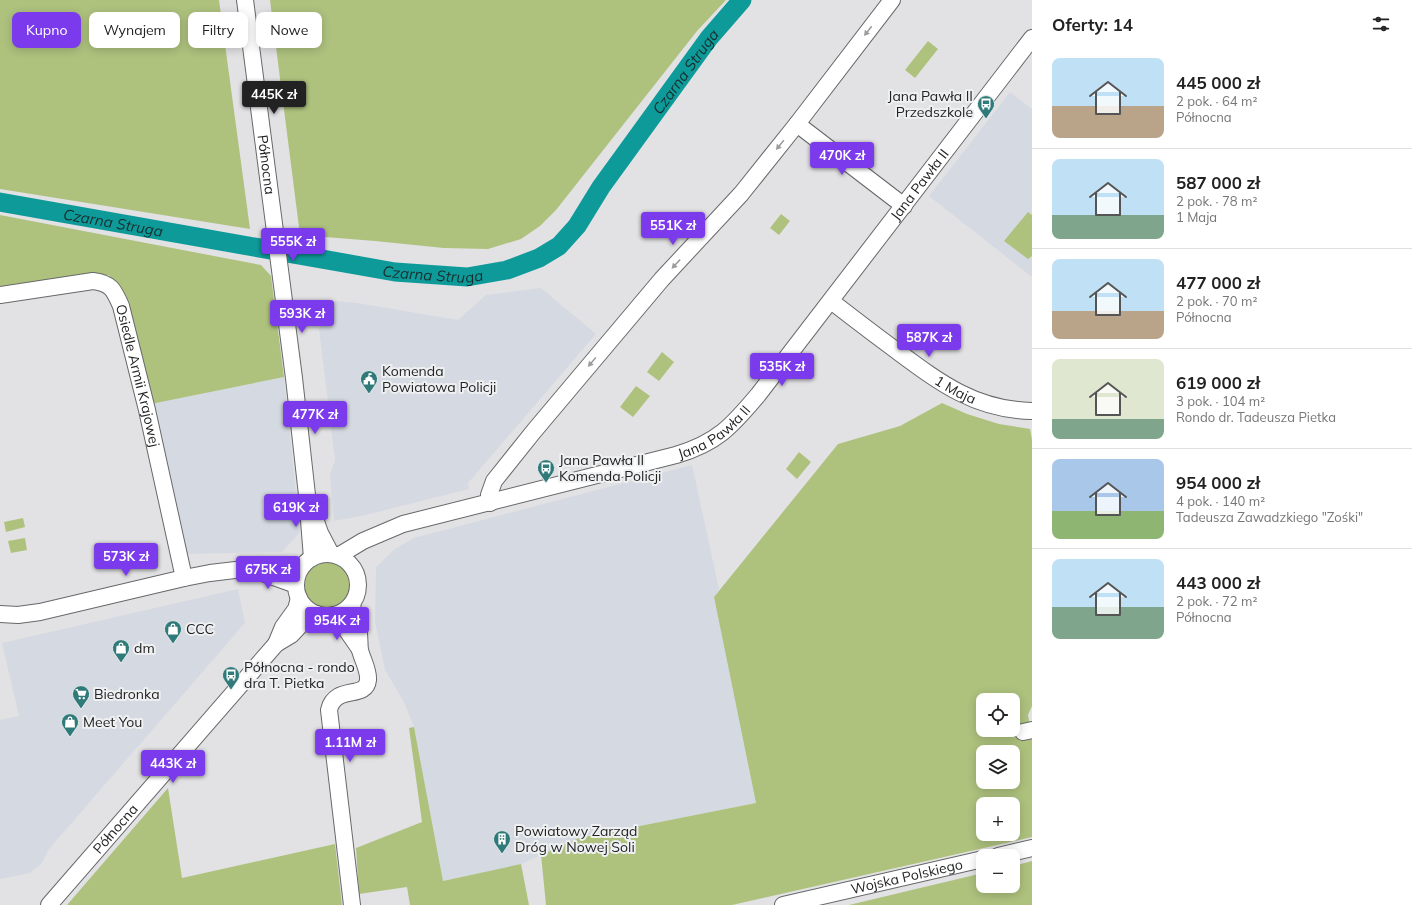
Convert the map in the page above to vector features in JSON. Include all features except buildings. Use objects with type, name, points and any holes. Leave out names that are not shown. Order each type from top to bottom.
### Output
[{"type":"street","name":"Północna","points":[[245,0],[294,378],[307,495]]},
{"type":"street","points":[[490,503],[490,490],[494,481],[534,431],[662,279],[736,199],[892,0]]},
{"type":"street","name":"Jana Pawła II","points":[[335,555],[403,524],[490,503],[692,450],[718,437],[743,413],[758,395],[1032,38]]},
{"type":"street","points":[[796,124],[904,206]]},
{"type":"street","name":"Osiedle Armii Krajowej","points":[[0,295],[93,281],[102,282],[110,286],[115,293],[121,306],[147,410],[184,578]]},
{"type":"street","name":"1 Maja","points":[[831,301],[932,377],[954,391],[984,403],[1018,410],[1032,411]]},
{"type":"street","points":[[307,495],[320,533],[335,555]]},
{"type":"street","points":[[276,644],[283,627],[296,609],[298,573],[306,562],[307,495]]},
{"type":"street","name":"Jana Pawła II","points":[[356,574],[358,562],[362,554],[389,530]]},
{"type":"street","points":[[0,614],[18,615],[40,612],[184,578],[233,570],[269,566],[291,568],[324,554],[335,555],[346,560],[352,566],[356,574],[358,584],[357,594],[352,604],[347,609],[333,615],[325,616],[316,614],[304,605],[298,592],[250,569]]},
{"type":"street","points":[[352,604],[358,628],[360,650],[368,680],[366,685],[360,690],[338,696],[333,700],[329,710],[352,905]]},
{"type":"street","points":[[276,644],[291,635],[307,618],[316,614]]},
{"type":"street","points":[[333,615],[341,622],[360,650]]},
{"type":"street","name":"Północna","points":[[49,905],[276,644]]},
{"type":"street","points":[[1020,851],[1032,848]]},
{"type":"street","name":"Wojska Polskiego","points":[[783,905],[976,861]]},
{"type":"shaded area","points":[[1010,92],[1032,109],[1032,277],[929,196]]},
{"type":"shaded area","points":[[541,288],[596,334],[468,483],[469,489],[366,515],[334,521],[330,475],[335,460],[319,328],[325,300],[357,303],[458,320],[486,295]]},
{"type":"shaded area","points":[[284,377],[300,532],[282,552],[184,554],[151,404]]},
{"type":"shaded area","points":[[692,465],[719,589],[714,597],[756,803],[579,838],[521,864],[443,881],[414,727],[404,702],[385,670],[375,622],[376,567],[395,549],[414,538]]},
{"type":"shaded area","points":[[238,589],[245,623],[49,849],[42,863],[30,873],[0,879],[0,720],[19,716],[2,643]]},
{"type":"green space","points":[[0,0],[219,0],[221,12],[188,12],[188,48],[225,48],[250,229],[0,189]]},
{"type":"green space","points":[[270,0],[726,0],[697,31],[556,210],[540,226],[521,239],[488,249],[444,248],[300,235],[276,48],[322,48],[322,12],[272,12]]},
{"type":"green space","points":[[928,41],[938,49],[915,78],[905,70]]},
{"type":"green space","points":[[1028,212],[1032,215],[1032,256],[1028,259],[1004,241]]},
{"type":"green space","points":[[781,214],[790,221],[779,235],[770,228]]},
{"type":"green space","points":[[0,215],[261,265],[271,276],[284,377],[151,404],[127,306],[109,275],[78,276],[0,288]]},
{"type":"green space","points":[[662,352],[674,362],[659,381],[647,372]]},
{"type":"green space","points":[[636,386],[650,396],[633,417],[620,407]]},
{"type":"green space","points":[[942,403],[967,414],[999,424],[1030,429],[1032,440],[1032,706],[1028,715],[1032,738],[1032,837],[1020,840],[1020,797],[976,797],[976,841],[1014,841],[732,905],[546,905],[541,855],[579,838],[756,803],[714,597],[838,444],[900,426]]},
{"type":"green space","points":[[799,452],[811,462],[797,479],[786,469]]},
{"type":"green space","points":[[23,518],[25,527],[6,532],[4,522]]},
{"type":"green space","points":[[25,538],[27,550],[11,553],[8,541]]},
{"type":"green space","points":[[327,562],[340,566],[346,572],[350,585],[346,598],[340,604],[327,608],[314,604],[308,598],[304,585],[308,572],[314,566]]},
{"type":"green space","points":[[414,727],[443,881],[521,864],[529,905],[410,905],[407,887],[359,894],[356,848],[422,822],[409,728]]},
{"type":"green space","points":[[168,788],[182,878],[335,844],[342,905],[67,905]]},
{"type":"green space","points":[[1032,861],[1032,905],[849,905],[976,875],[976,893],[1020,893],[1020,864]]},
{"type":"waterway","name":"Czarna Struga","points":[[0,202],[395,272],[467,277],[507,270],[539,258],[559,246],[577,226],[601,187],[709,38],[742,0]]},
{"type":"place","name":"Jana Pawła II Przedszkole","points":[[986,119]]},
{"type":"place","name":"Komenda Powiatowa Policji","points":[[369,394]]},
{"type":"place","name":"Jana Pawła II Komenda Policji","points":[[546,483]]},
{"type":"place","name":"CCC","points":[[173,644]]},
{"type":"place","name":"dm","points":[[121,663]]},
{"type":"place","name":"Północna - rondo dra T. Pietka","points":[[231,690]]},
{"type":"place","name":"Biedronka","points":[[81,709]]},
{"type":"place","name":"Meet You","points":[[70,737]]},
{"type":"place","name":"Powiatowy Zarząd Dróg w Nowej Soli","points":[[502,854]]}]
